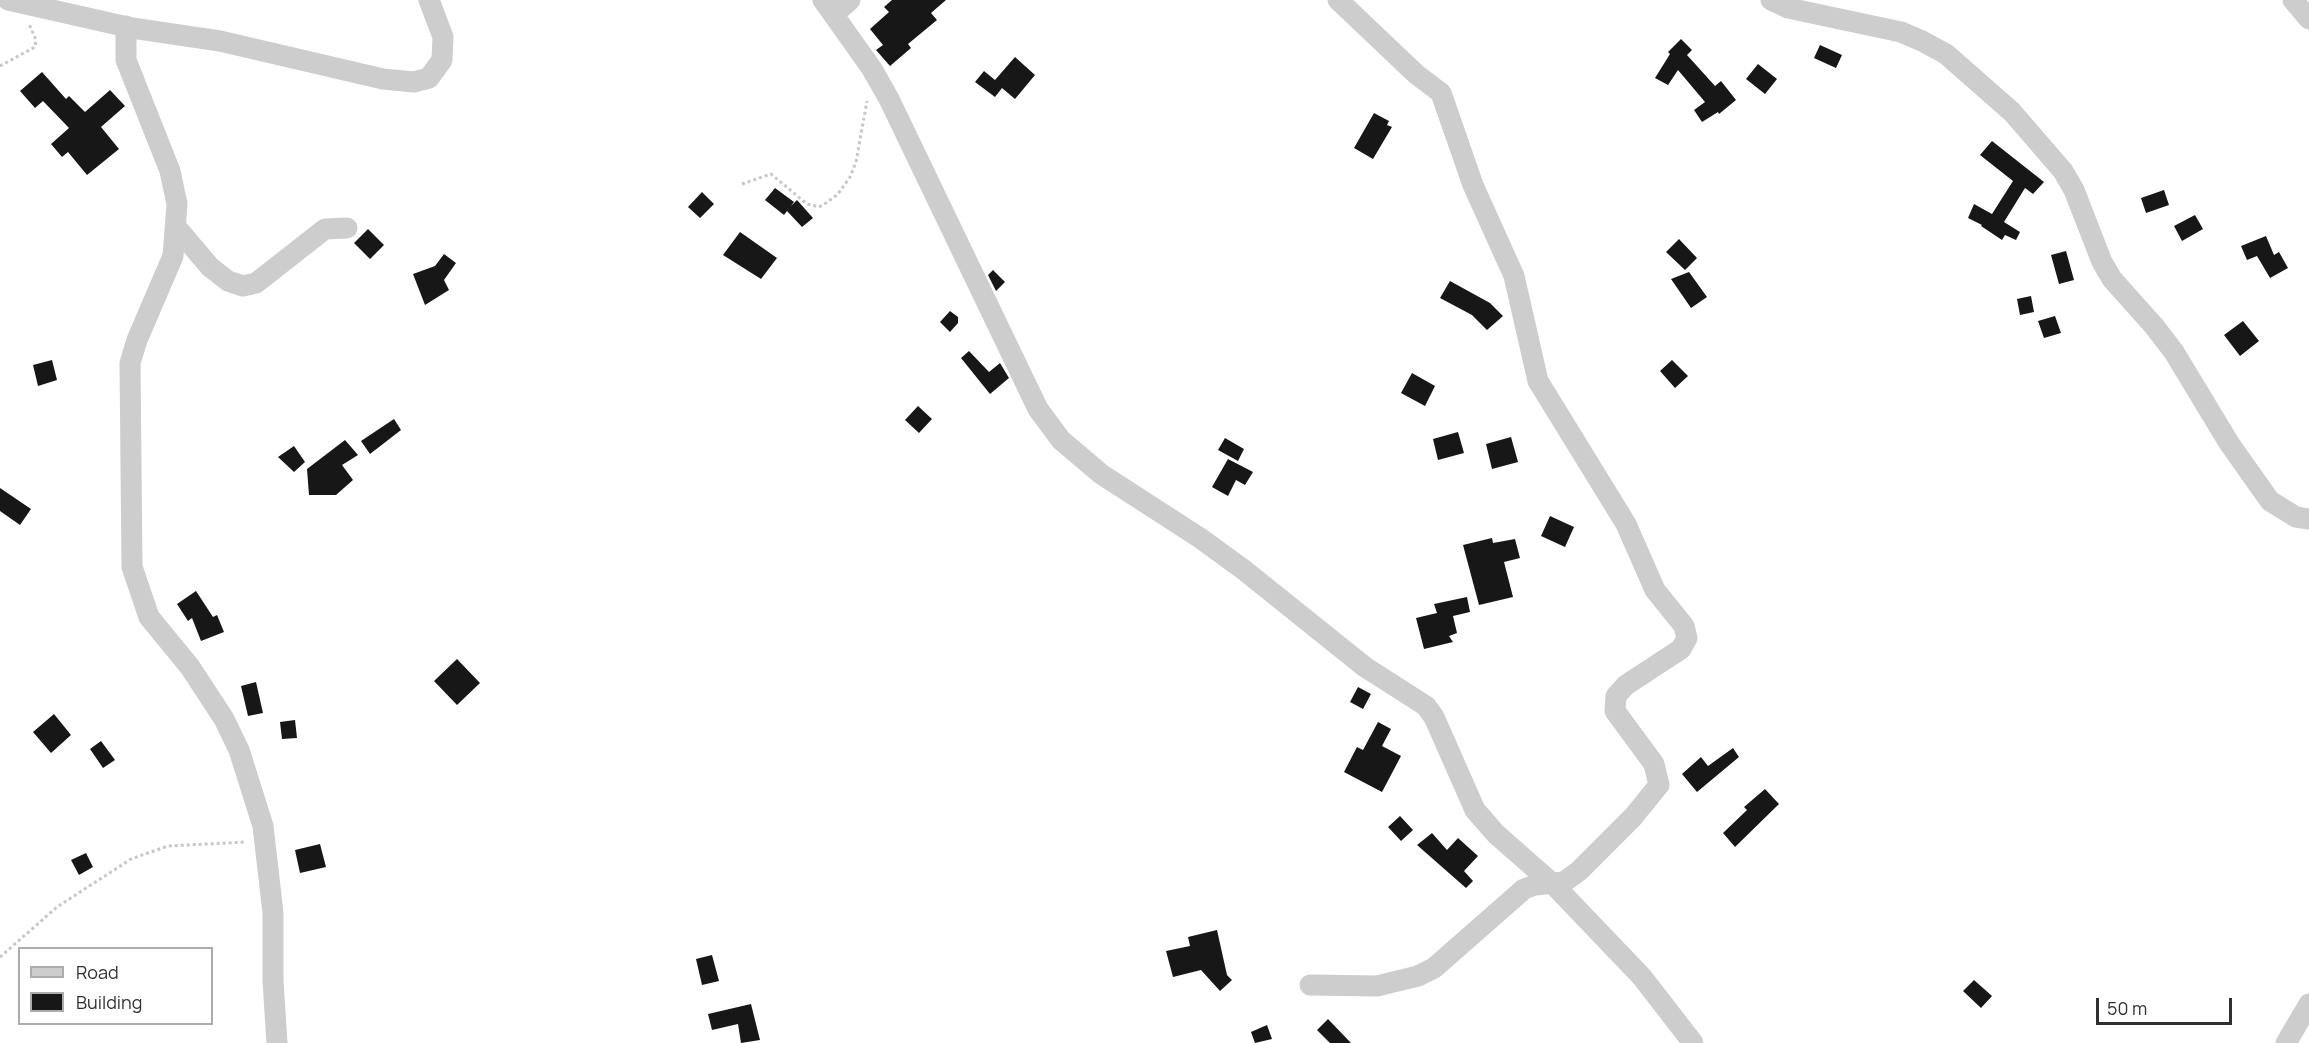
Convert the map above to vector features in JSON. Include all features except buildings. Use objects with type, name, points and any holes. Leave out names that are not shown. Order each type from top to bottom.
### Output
[{"type":"street","points":[[16,2],[126,26],[220,41],[318,66],[383,79],[414,82],[429,78],[442,60],[442,37],[429,0]]},
{"type":"street","points":[[850,0],[828,7],[872,69],[907,133],[1038,409],[1061,440],[1101,474],[1200,538],[1244,570],[1365,667],[1426,706],[1434,717],[1475,810],[1496,834],[1554,885],[1642,976],[1693,1043]]},
{"type":"street","points":[[1310,986],[1377,986],[1418,976],[1434,968],[1524,889],[1535,885],[1554,885],[1570,879],[1579,871],[1646,804],[1659,784],[1654,764],[1619,718],[1615,701],[1626,686],[1685,646],[1686,632],[1655,590],[1626,524],[1538,381],[1514,276],[1473,185],[1441,93],[1416,74],[1338,0]]},
{"type":"street","points":[[1771,0],[1788,8],[1892,30],[1922,41],[1946,54],[1997,98],[2050,153],[2063,171],[2074,190],[2102,262],[2112,279],[2174,352],[2229,443],[2270,501],[2296,517],[2309,519]]},
{"type":"street","points":[[2293,0],[2309,19]]},
{"type":"street","points":[[126,26],[126,60],[170,171],[177,204],[177,228],[173,256],[137,340],[130,363],[132,567],[149,617],[208,693],[239,750],[266,843],[273,913],[273,981],[277,1043]]},
{"type":"street","points":[[177,228],[210,267],[228,281],[243,286],[256,283],[325,229],[347,228]]},
{"type":"street","points":[[2286,1043],[2309,1004]]},
{"type":"path","points":[[0,66],[36,45],[35,35],[16,2]]},
{"type":"path","points":[[742,184],[771,174],[807,204],[814,207],[826,203],[838,194],[850,177],[856,162],[872,69]]},
{"type":"path","points":[[0,957],[57,907],[117,868],[152,850],[182,844],[266,843]]}]
